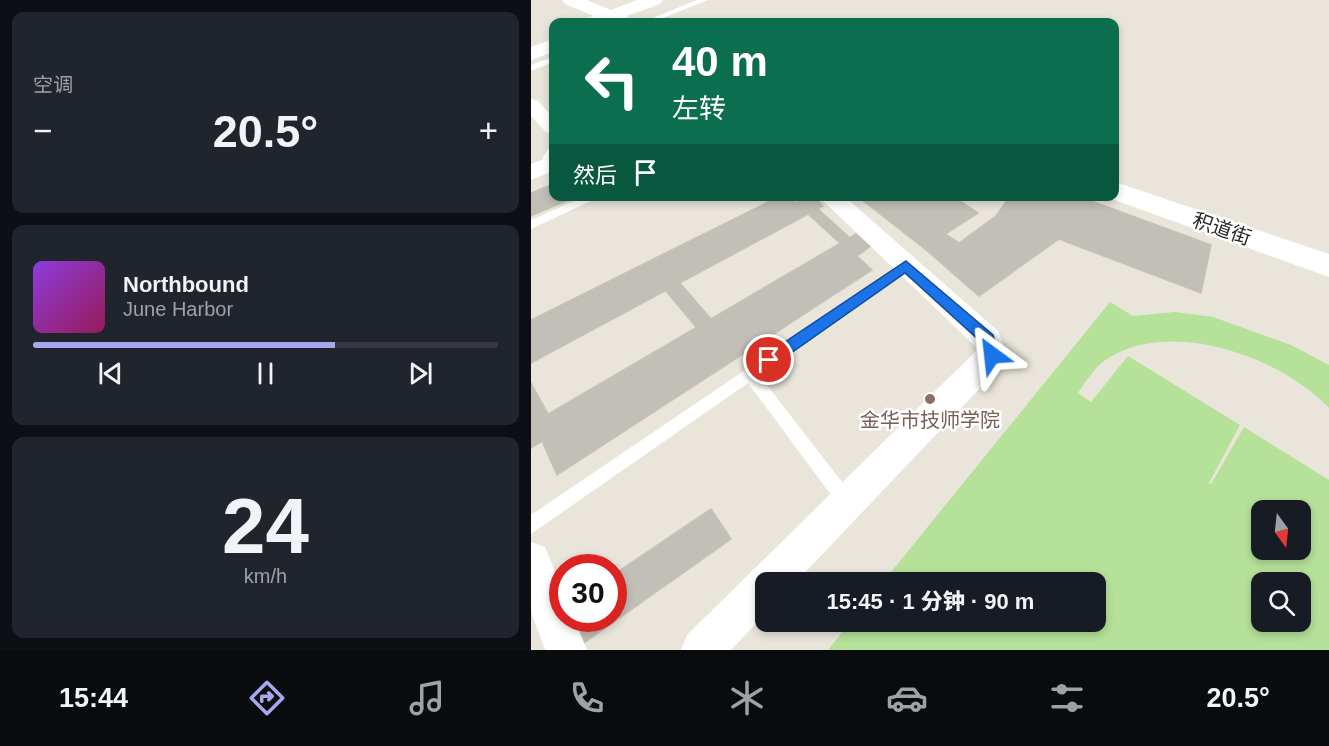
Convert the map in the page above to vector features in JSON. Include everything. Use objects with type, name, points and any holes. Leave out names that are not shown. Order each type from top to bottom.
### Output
[{"type":"street","points":[[571,0],[607,18]]},
{"type":"street","points":[[619,18],[654,0]]},
{"type":"street","points":[[621,18],[672,0]]},
{"type":"street","points":[[531,46],[549,39]]},
{"type":"street","points":[[531,54],[549,47]]},
{"type":"street","points":[[531,105],[549,124]]},
{"type":"street","name":"积道街","points":[[1119,192],[1329,266]]},
{"type":"street","points":[[779,572],[992,355],[988,340],[834,201]]},
{"type":"street","points":[[531,561],[566,650]]},
{"type":"street","points":[[702,650],[755,596]]},
{"type":"lane","points":[[657,18],[704,0]]},
{"type":"lane","points":[[531,68],[549,61]]},
{"type":"lane","points":[[531,225],[584,201]]},
{"type":"lane","points":[[531,525],[906,266]]},
{"type":"lane","points":[[750,374],[847,502]]},
{"type":"green space","points":[[1110,302],[1133,316],[1175,312],[1213,317],[1291,345],[1329,365],[1329,408],[1308,389],[1282,372],[1253,358],[1222,348],[1190,342],[1159,342],[1130,348],[1100,364],[1078,393],[1091,402],[1128,356],[1240,425],[1209,483],[1211,484],[1244,427],[1329,480],[1329,650],[828,650],[842,632],[1106,632],[1106,572],[891,572]]},
{"type":"building","points":[[549,186],[549,201],[566,201],[531,216],[531,193]]},
{"type":"building","points":[[770,201],[795,201],[796,203],[818,201],[823,206],[531,363],[531,320]]},
{"type":"building","points":[[863,201],[960,201],[978,213],[924,248]]},
{"type":"building","points":[[1006,201],[1092,201],[1211,245],[1201,293],[1059,239],[979,296],[924,248],[945,234],[959,243],[996,216]]},
{"type":"building","points":[[818,209],[850,238],[840,243],[808,214]]},
{"type":"building","points":[[856,234],[871,246],[857,256],[872,270],[557,475],[542,441],[531,448],[531,424]]},
{"type":"building","points":[[680,283],[711,319],[696,327],[666,291]]},
{"type":"building","points":[[531,383],[548,414],[531,424]]},
{"type":"building","points":[[711,509],[731,539],[627,612],[627,566]]},
{"type":"building","points":[[572,632],[599,632],[578,647]]},
{"type":"place","name":"金华市技师学院","points":[[930,399]]},
{"type":"route","points":[[769,360],[906,266],[988,340],[992,355]]}]
